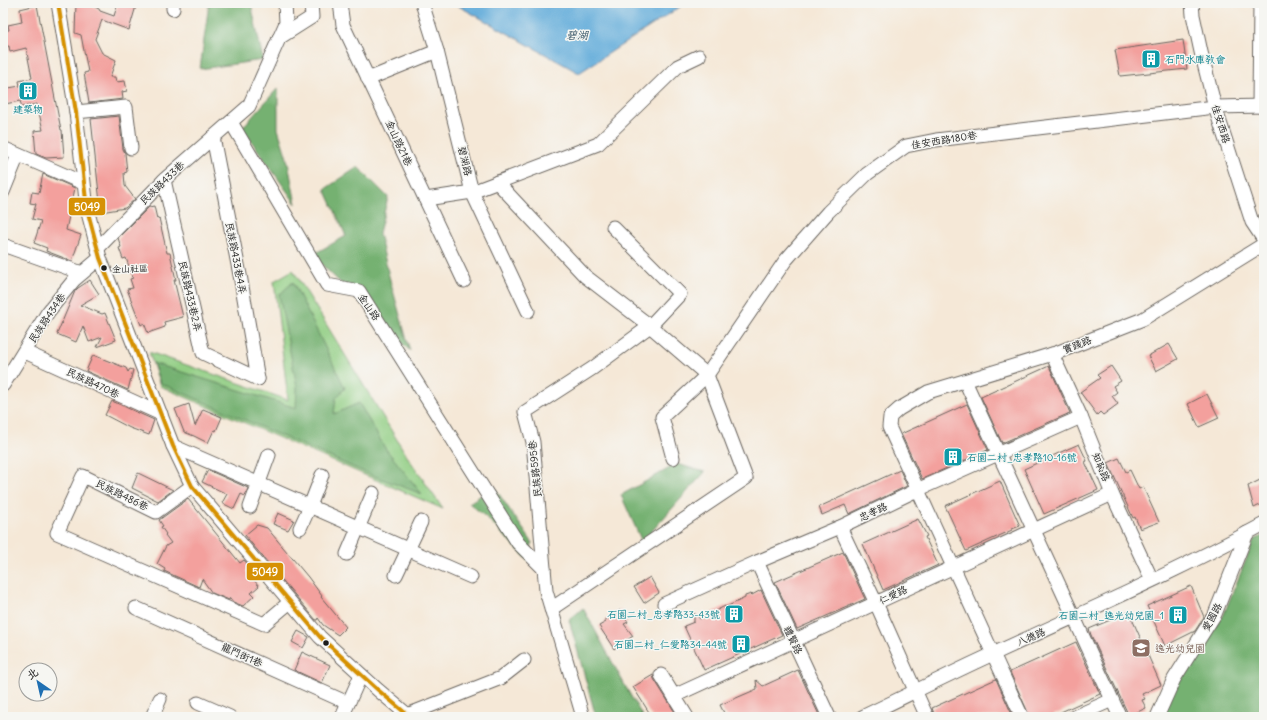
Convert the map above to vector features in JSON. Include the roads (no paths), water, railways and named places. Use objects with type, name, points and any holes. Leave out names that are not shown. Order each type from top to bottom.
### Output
[{"type":"street","points":[[58,3],[76,112],[87,209],[99,253],[161,414],[192,486],[320,637],[408,716],[501,678],[524,660]]},
{"type":"street","points":[[231,122],[249,106],[286,23],[285,3]]},
{"type":"street","points":[[279,38],[312,17],[311,3]]},
{"type":"street","name":"金山路21巷","points":[[340,3],[343,25],[464,281]]},
{"type":"street","name":"碧湖路","points":[[422,3],[437,51],[472,192],[528,311]]},
{"type":"street","name":"佳安西路","points":[[1192,3],[1196,30],[1215,107],[1252,222],[1264,240]]},
{"type":"street","points":[[1260,3],[1262,106]]},
{"type":"street","points":[[368,79],[437,51]]},
{"type":"street","points":[[426,199],[472,192],[598,144],[678,66],[699,56]]},
{"type":"street","name":"佳安西路180巷","points":[[673,458],[662,417],[707,375],[785,261],[828,212],[867,174],[906,146],[944,139],[1215,107],[1262,106]]},
{"type":"street","points":[[76,112],[126,107],[131,148]]},
{"type":"street","name":"民族路433巷","points":[[99,253],[164,180],[231,122]]},
{"type":"street","name":"金山路","points":[[231,122],[327,285],[359,291],[518,543],[544,569]]},
{"type":"street","name":"民族路433巷4弄","points":[[213,137],[240,275],[258,379]]},
{"type":"street","points":[[3,148],[83,183]]},
{"type":"street","points":[[3,192],[18,155]]},
{"type":"street","name":"民族路433巷2弄","points":[[164,180],[203,353],[258,379]]},
{"type":"street","points":[[497,182],[585,276],[650,326],[707,375],[746,478],[551,609]]},
{"type":"street","name":"民族路595巷","points":[[583,717],[546,591],[533,442],[525,412],[593,368],[650,326],[680,294],[613,227]]},
{"type":"street","name":"實踐路","points":[[918,490],[889,427],[890,418],[899,409],[928,392],[1052,354],[1143,319],[1264,244]]},
{"type":"street","points":[[3,245],[82,273]]},
{"type":"street","name":"民族路434巷","points":[[3,385],[25,352],[48,312],[74,280],[99,253]]},
{"type":"street","name":"民族路470巷","points":[[25,352],[161,414]]},
{"type":"street","name":"知恥路","points":[[1052,354],[1112,494],[1152,580]]},
{"type":"street","points":[[965,381],[1000,453],[1120,717]]},
{"type":"street","name":"忠孝路","points":[[664,604],[757,562],[840,527],[1080,417]]},
{"type":"street","points":[[174,446],[472,577]]},
{"type":"street","points":[[250,507],[269,455]]},
{"type":"street","points":[[300,528],[322,475]]},
{"type":"street","name":"民族路486巷","points":[[192,486],[156,512],[83,476],[57,533],[264,624],[290,602]]},
{"type":"street","points":[[918,490],[1022,717]]},
{"type":"street","points":[[347,554],[373,493]]},
{"type":"street","name":"仁愛路","points":[[674,696],[1112,494]]},
{"type":"street","points":[[396,574],[421,522]]},
{"type":"street","name":"八德路","points":[[862,717],[992,654],[1152,580],[1264,524]]},
{"type":"street","points":[[840,527],[927,717]]},
{"type":"street","name":"愛國路","points":[[1157,717],[1174,679],[1215,614],[1247,533]]},
{"type":"street","name":"禮賢路","points":[[757,562],[829,717]]},
{"type":"street","name":"龍門街1巷","points":[[136,608],[348,703]]},
{"type":"street","points":[[343,717],[361,675]]},
{"type":"street","points":[[661,675],[687,717]]},
{"type":"street","points":[[152,717],[160,699]]},
{"type":"street","points":[[1074,717],[1112,700]]},
{"type":"street","points":[[198,703],[230,717]]},
{"type":"water","name":"碧湖","points":[[453,3],[686,3],[579,73]]},
{"type":"place","name":"石門水庫教會","points":[[1151,59]]},
{"type":"place","name":"建築物","points":[[28,91]]},
{"type":"place","name":"金山社區","points":[[104,268]]},
{"type":"place","name":"石園二村_忠孝路10-16號","points":[[953,457]]},
{"type":"place","name":"石園二村_忠孝路33-43號","points":[[734,614]]},
{"type":"place","name":"石園二村_逸光幼兒園_1","points":[[1178,615]]},
{"type":"place","name":"石園二村_仁愛路34-44號","points":[[741,644]]},
{"type":"place","name":"逸光幼兒園","points":[[1141,648]]}]
